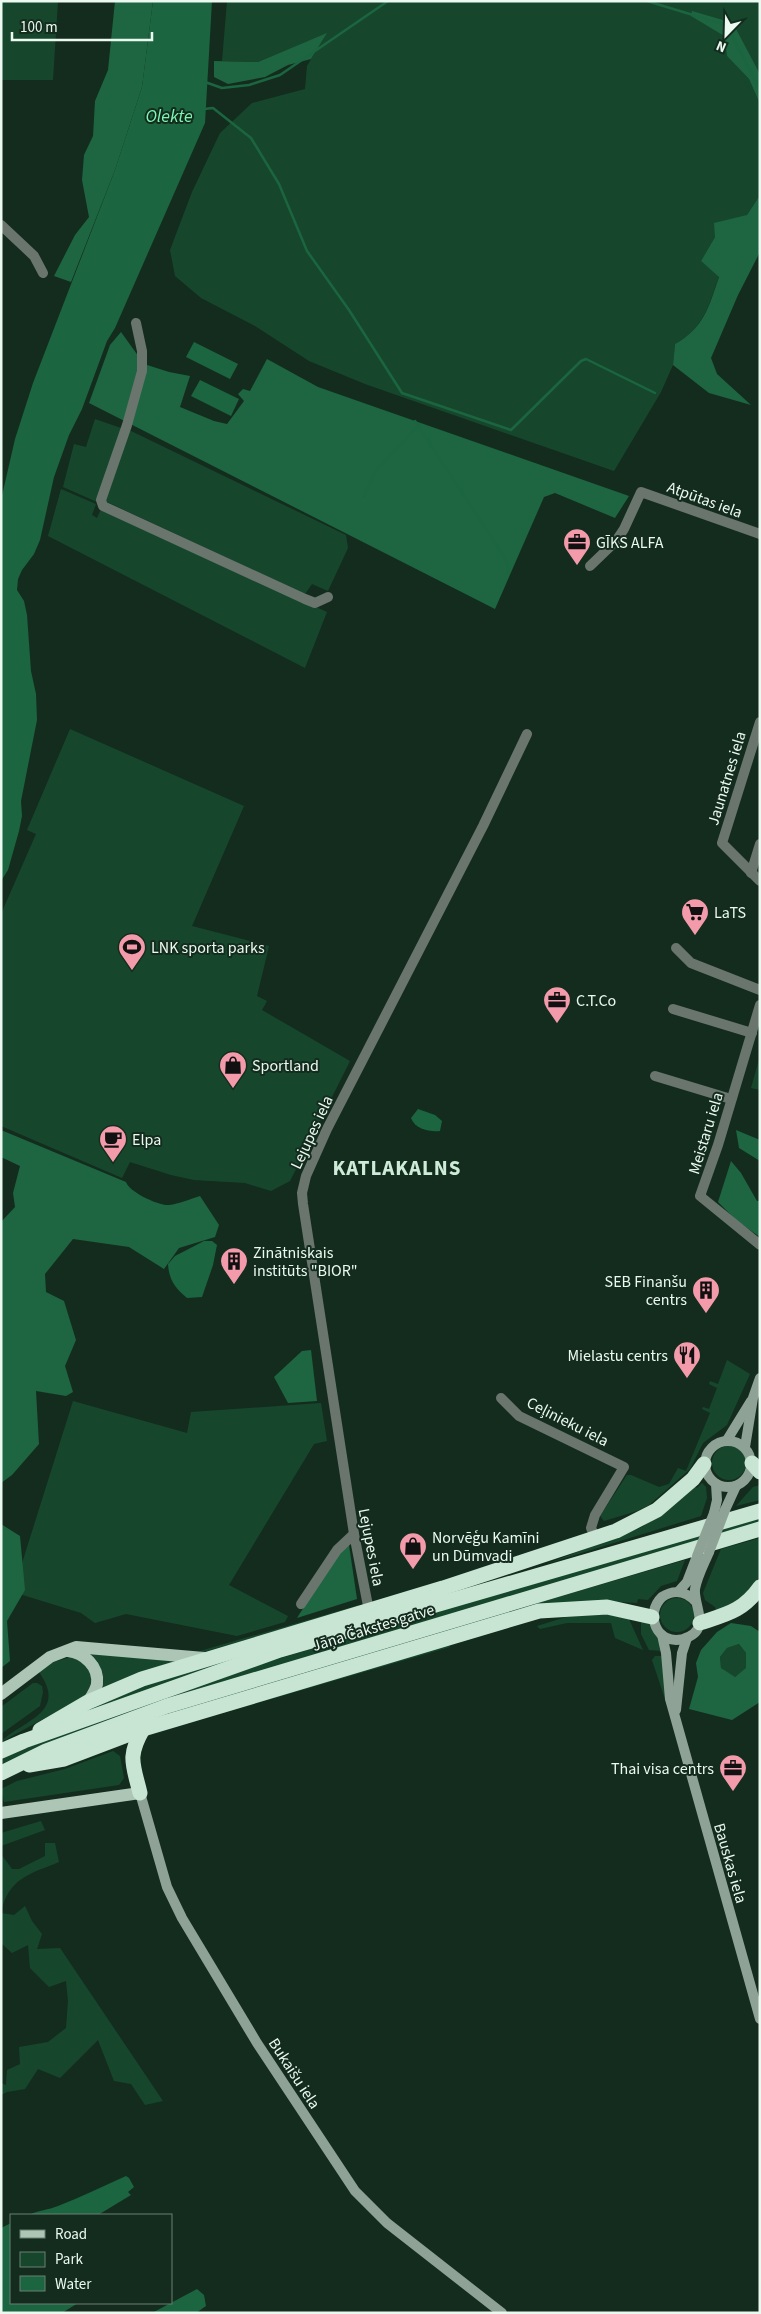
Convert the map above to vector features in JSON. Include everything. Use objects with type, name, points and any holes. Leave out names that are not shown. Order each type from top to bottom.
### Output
[{"type":"highway","points":[[24,1741],[88,1702],[142,1679],[369,1611],[595,1537],[638,1521],[657,1510],[692,1479],[704,1464]]},
{"type":"highway","name":"Jāņa Čakstes gatve","points":[[1,1751],[24,1741],[280,1650],[760,1511]]},
{"type":"highway","name":"Jāņa Čakstes gatve","points":[[7,1771],[64,1744],[166,1706],[760,1529]]},
{"type":"highway","points":[[700,1622],[734,1612],[746,1604],[760,1587]]},
{"type":"highway","points":[[7,1771],[64,1759],[143,1729],[539,1611],[607,1607],[652,1617]]},
{"type":"highway","points":[[140,1794],[131,1758],[134,1745],[143,1729]]},
{"type":"main road","points":[[1,1694],[50,1657],[76,1647],[208,1658]]},
{"type":"main road","points":[[63,1651],[76,1652],[82,1656],[91,1663],[97,1675],[97,1686],[88,1702]]},
{"type":"main road","points":[[1,1812],[140,1794]]},
{"type":"street","points":[[1,225],[34,256],[43,273]]},
{"type":"street","points":[[136,323],[142,351],[142,371],[127,425],[101,500],[103,506],[305,599],[315,603],[328,597]]},
{"type":"street","name":"Atpūtas iela","points":[[590,566],[620,535],[641,492],[760,534]]},
{"type":"street","name":"Jaunatnes iela","points":[[751,873],[722,843],[760,722]]},
{"type":"street","name":"Lejupes iela","points":[[369,1611],[354,1534],[306,1231],[303,1186],[311,1161],[483,826],[527,734]]},
{"type":"street","points":[[760,844],[751,873],[760,881]]},
{"type":"street","points":[[676,948],[690,963],[760,990]]},
{"type":"street","name":"Meistaru iela","points":[[760,1005],[700,1196],[760,1245]]},
{"type":"street","points":[[673,1009],[752,1033]]},
{"type":"street","points":[[656,1076],[731,1099]]},
{"type":"street","points":[[745,1447],[753,1398],[760,1378]]},
{"type":"street","name":"Ceļinieku iela","points":[[501,1398],[520,1416],[624,1467],[595,1515],[591,1528],[595,1537]]},
{"type":"street","points":[[727,1440],[753,1398]]},
{"type":"street","points":[[696,1602],[685,1593],[667,1594],[658,1601],[652,1617],[657,1630],[662,1635],[674,1640],[687,1638],[697,1629],[701,1615],[696,1602],[695,1591],[709,1552],[736,1486],[746,1479],[756,1467],[745,1447],[734,1441],[727,1440],[717,1443],[709,1450],[704,1464],[710,1479],[722,1487],[736,1486]]},
{"type":"street","points":[[678,1592],[688,1582],[714,1513],[717,1500],[716,1484]]},
{"type":"street","points":[[301,1604],[337,1550],[354,1534]]},
{"type":"street","name":"Bauskas iela","points":[[662,1635],[666,1653],[670,1699],[760,2019]]},
{"type":"street","points":[[675,1714],[679,1669],[687,1638]]},
{"type":"street","name":"Bukaišu iela","points":[[140,1794],[167,1886],[182,1918],[257,2043],[355,2191],[387,2223],[502,2313]]},
{"type":"green space","points":[[1,1],[58,1],[53,80],[1,80]]},
{"type":"green space","points":[[227,1],[760,1],[760,74],[733,23],[692,16],[724,36],[727,56],[749,79],[760,104],[760,195],[747,215],[715,237],[701,261],[719,276],[708,306],[693,331],[675,344],[673,365],[661,392],[614,471],[365,384],[309,361],[255,326],[201,298],[175,276],[170,250],[192,192],[220,133],[252,103],[305,89],[307,66],[326,34],[258,62],[222,61]]},
{"type":"green space","points":[[95,419],[121,428],[97,502],[63,487],[74,444],[86,447]]},
{"type":"green space","points":[[129,430],[346,535],[348,548],[328,591],[312,584],[305,594],[105,501]]},
{"type":"green space","points":[[61,489],[96,504],[92,515],[97,518],[101,509],[327,612],[305,668],[48,536]]},
{"type":"green space","name":"LNK sporta parks","points":[[70,729],[244,806],[192,926],[269,946],[257,996],[267,1001],[262,1010],[350,1061],[290,1181],[271,1191],[245,1183],[194,1180],[130,1162],[122,1178],[1,1126],[1,914],[36,834],[27,830]]},
{"type":"green space","points":[[760,1056],[760,1090],[751,1088]]},
{"type":"green space","points":[[727,1360],[750,1374],[727,1425],[703,1443],[690,1469],[649,1505],[637,1511],[604,1521],[600,1516],[627,1475],[659,1487],[669,1484],[678,1468],[686,1471],[710,1413],[702,1409],[703,1407],[709,1409],[717,1388],[709,1384],[710,1381],[718,1384]]},
{"type":"green space","points":[[73,1401],[187,1433],[191,1412],[321,1403],[327,1441],[314,1444],[229,1585],[288,1616],[285,1622],[237,1636],[126,1614],[95,1623],[81,1613],[13,1592]]},
{"type":"green space","points":[[729,1446],[736,1447],[741,1451],[745,1456],[745,1470],[741,1475],[736,1479],[729,1480],[722,1479],[717,1475],[713,1470],[712,1463],[713,1456],[717,1451],[722,1447]]},
{"type":"green space","points":[[702,1483],[706,1487],[707,1498],[701,1516],[546,1564],[642,1527],[694,1486],[697,1488]]},
{"type":"green space","points":[[760,1485],[760,1500],[736,1506],[753,1487]]},
{"type":"green space","points":[[760,1515],[760,1524],[50,1744],[1,1764],[1,1759],[45,1741],[261,1664]]},
{"type":"green space","points":[[760,1538],[760,1577],[739,1602],[716,1611],[715,1607],[705,1600],[703,1593],[721,1549]]},
{"type":"green space","points":[[685,1560],[677,1581],[661,1586],[648,1600],[638,1599],[637,1603],[606,1601],[94,1737],[149,1717]]},
{"type":"green space","points":[[677,1598],[684,1599],[689,1603],[693,1608],[693,1622],[689,1627],[684,1631],[677,1632],[670,1631],[665,1627],[661,1622],[660,1615],[661,1608],[665,1603],[670,1599]]},
{"type":"green space","points":[[359,1605],[358,1607],[200,1653],[200,1651]]},
{"type":"green space","points":[[623,1615],[628,1617],[643,1650],[615,1638],[611,1623],[567,1623],[540,1629],[537,1626],[566,1617]]},
{"type":"green space","points":[[641,1619],[652,1628],[662,1651],[649,1650],[641,1634]]},
{"type":"green space","points":[[449,1644],[450,1647],[223,1713],[228,1709]]},
{"type":"green space","points":[[739,1644],[746,1653],[747,1668],[735,1677],[721,1668],[720,1657],[727,1648]]},
{"type":"green space","points":[[88,1651],[177,1661],[100,1691]]},
{"type":"green space","points":[[246,1652],[247,1656],[63,1721],[123,1691]]},
{"type":"green space","points":[[655,1656],[663,1656],[667,1705],[652,1660]]},
{"type":"green space","points":[[71,1657],[84,1664],[91,1674],[90,1685],[82,1698],[1,1742],[32,1720],[45,1708],[48,1701],[48,1693],[46,1683],[39,1672],[50,1663]]},
{"type":"green space","points":[[33,1683],[42,1686],[43,1692],[40,1706],[1,1734],[1,1707]]},
{"type":"green space","points":[[113,1751],[120,1756],[124,1778],[119,1785],[4,1802],[1,1789],[17,1781],[65,1769]]},
{"type":"green space","points":[[41,1821],[45,1830],[1,1846],[1,1833]]},
{"type":"green space","points":[[45,1843],[55,1843],[59,1862],[30,1874],[15,1885],[4,1901],[1,1913],[1,1854],[12,1869],[19,1869],[45,1856]]},
{"type":"green space","points":[[25,1906],[32,1921],[42,1934],[37,1949],[60,1948],[163,2101],[145,2105],[131,2084],[114,2081],[98,2040],[60,2078],[38,2069],[25,2089],[1,2095],[1,2083],[6,2085],[7,2070],[20,2064],[19,2047],[48,2042],[66,2028],[68,2001],[66,1981],[49,1987],[30,1968],[28,1945],[12,1953],[1,1943],[1,1913],[14,1915]]},
{"type":"shaded area","points":[[115,1],[153,1],[142,87],[115,170],[71,282],[54,276],[75,235],[89,217],[82,180],[84,155],[93,136],[95,101],[108,70]]},
{"type":"shaded area","points":[[692,11],[733,23],[760,74],[760,104],[749,79],[727,56],[724,36],[691,16]]},
{"type":"shaded area","points":[[327,33],[311,59],[288,65],[265,77],[228,84],[214,77],[214,61],[258,62]]},
{"type":"shaded area","points":[[760,195],[760,252],[738,295],[711,358],[717,374],[751,405],[709,393],[673,365],[675,344],[693,331],[699,323],[708,307],[719,277],[701,261],[715,237],[714,223],[747,215]]},
{"type":"shaded area","points":[[121,332],[144,364],[190,376],[180,407],[214,421],[227,424],[244,401],[238,394],[243,389],[250,391],[267,359],[318,387],[629,496],[615,518],[555,493],[544,497],[495,609],[89,403],[110,345]]},
{"type":"shaded area","points":[[1,1130],[126,1182],[138,1194],[164,1205],[181,1203],[200,1196],[219,1225],[215,1237],[179,1248],[164,1269],[129,1247],[73,1239],[45,1274],[46,1292],[64,1301],[76,1340],[65,1366],[73,1392],[66,1396],[36,1391],[39,1444],[12,1475],[1,1483],[1,1222],[15,1207],[13,1193],[20,1166],[1,1157]]},
{"type":"shaded area","points":[[736,1130],[760,1140],[760,1161],[739,1148]]},
{"type":"shaded area","points":[[731,1161],[741,1173],[757,1201],[760,1201],[760,1237],[737,1221],[718,1202]]},
{"type":"shaded area","points":[[311,1350],[317,1401],[288,1403],[274,1377],[302,1351]]},
{"type":"shaded area","points":[[1,1524],[20,1536],[25,1590],[7,1621],[10,1661],[1,1668]]},
{"type":"shaded area","points":[[349,1545],[357,1599],[297,1618],[338,1553]]},
{"type":"shaded area","points":[[731,1623],[751,1626],[760,1632],[760,1702],[732,1720],[689,1709],[698,1677],[696,1663],[701,1650],[717,1632]],"holes":[[[739,1644],[746,1653],[746,1668],[735,1677],[721,1668],[720,1657],[727,1648]]]},
{"type":"water","name":"Olekte","points":[[153,1],[212,1],[205,123],[115,328],[107,341],[54,477],[40,540],[34,554],[18,579],[17,590],[24,601],[27,615],[37,720],[21,801],[22,816],[19,831],[8,870],[1,881],[1,500],[15,439],[33,383],[115,170],[142,87]]},
{"type":"water","points":[[194,342],[238,364],[230,379],[186,357]]},
{"type":"water","points":[[200,380],[239,399],[231,416],[191,396]]},
{"type":"water","points":[[418,1109],[435,1115],[442,1121],[440,1131],[427,1130],[413,1122],[411,1118]]},
{"type":"water","points":[[204,1241],[212,1241],[217,1245],[213,1265],[202,1297],[187,1298],[173,1283],[168,1264],[175,1256]]},
{"type":"water","points":[[126,2176],[134,2187],[128,2192],[131,2195],[100,2214],[31,2214],[58,2206]]},
{"type":"water","points":[[10,2224],[10,2304],[76,2304],[62,2313],[1,2313],[1,2228]]},
{"type":"water","points":[[197,2289],[204,2295],[206,2306],[196,2313],[152,2313]]},
{"type":"waterway","points":[[205,82],[222,88],[249,85],[280,75],[388,1]]},
{"type":"waterway","points":[[647,1],[726,25],[760,89]]},
{"type":"waterway","points":[[204,109],[213,108],[251,138],[279,184],[307,251],[349,310],[402,393],[511,430],[581,361],[586,359],[655,393]]},
{"type":"waterway","points":[[415,421],[499,549],[507,562],[508,572]]},
{"type":"waterway","points":[[364,496],[377,469],[418,426]]},
{"type":"place","name":"GĪKS ALFA","points":[[577,566]]},
{"type":"place","name":"LaTS","points":[[695,936]]},
{"type":"place","name":"LNK sporta parks","points":[[132,971]]},
{"type":"place","name":"C.T.Co","points":[[557,1024]]},
{"type":"place","name":"Sportland","points":[[233,1089]]},
{"type":"place","name":"Elpa","points":[[113,1163]]},
{"type":"place","name":"Zinātniskais institūts \"BIOR\"","points":[[234,1285]]},
{"type":"place","name":"SEB Finanšu centrs","points":[[706,1314]]},
{"type":"place","name":"Mielastu centrs","points":[[687,1379]]},
{"type":"place","name":"Norvēģu Kamīni un Dūmvadi","points":[[413,1570]]},
{"type":"place","name":"Thai visa centrs","points":[[733,1792]]},
{"type":"district","name":"KATLAKALNS","points":[[397,1168]]}]
